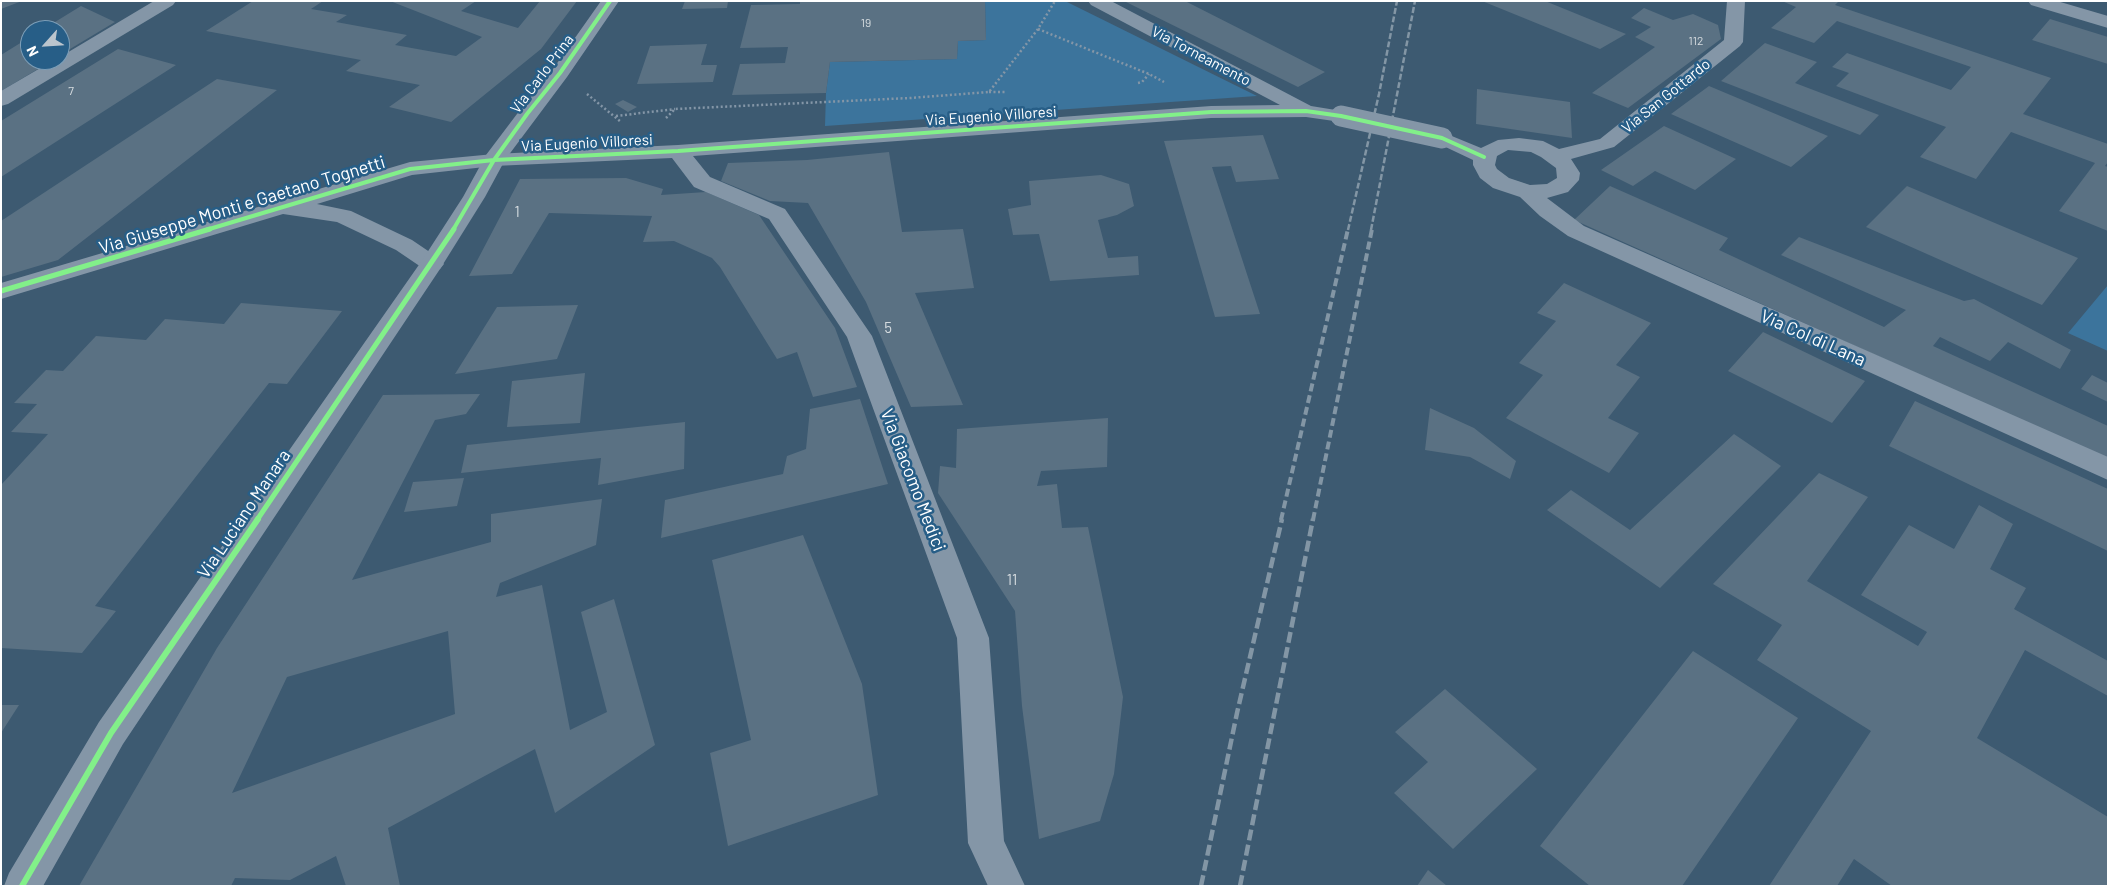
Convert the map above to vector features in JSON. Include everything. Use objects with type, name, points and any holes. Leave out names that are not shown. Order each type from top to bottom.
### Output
[{"type":"street","points":[[1,100],[167,1]]},
{"type":"street","name":"Via Carlo Prina","points":[[494,160],[527,114],[560,73],[610,1]]},
{"type":"street","name":"Via Torneamento","points":[[1097,1],[1306,111]]},
{"type":"street","name":"Via San Gottardo","points":[[1557,156],[1607,143],[1733,42],[1736,1]]},
{"type":"street","points":[[2037,1],[2108,22]]},
{"type":"street","name":"Via Eugenio Villoresi","points":[[494,160],[678,151],[1211,112],[1306,111],[1341,116],[1442,138],[1484,157]]},
{"type":"street","points":[[1505,144],[1535,146],[1557,156],[1566,165],[1569,173],[1568,180],[1560,187],[1550,191],[1528,192],[1500,183],[1488,173],[1484,165],[1484,157],[1489,151],[1505,144]]},
{"type":"street","name":"Via Giacomo Medici","points":[[678,151],[702,182],[777,214],[859,336],[973,638],[986,843],[1007,886]]},
{"type":"street","name":"Via Giuseppe Monti e Gaetano Tognetti","points":[[1,291],[410,169],[494,160]]},
{"type":"street","name":"Via Luciano Manara","points":[[22,886],[111,733],[432,264],[474,197],[494,160]]},
{"type":"street","name":"Via Col di Lana","points":[[1528,192],[1548,211],[1576,231],[2108,469]]},
{"type":"street","name":"Via Giuseppe Monti e Gaetano Tognetti","points":[[272,210],[312,210],[342,216],[404,245],[432,264]]},
{"type":"path","points":[[616,116],[675,109],[910,98],[989,92],[1038,29],[1055,1]]},
{"type":"path","points":[[1038,29],[1149,74],[1196,101],[1211,112]]},
{"type":"path","points":[[560,73],[616,116],[647,152]]},
{"type":"path","points":[[632,136],[653,131],[675,109]]},
{"type":"shaded area","points":[[985,1],[1065,1],[1257,96],[825,126],[826,93],[830,62],[957,59],[958,41],[986,40]]},
{"type":"shaded area","points":[[2108,285],[2108,351],[2068,333]]},
{"type":"building","points":[[1,1],[22,1],[1,9]]},
{"type":"building","points":[[253,1],[323,1],[311,9],[347,15],[336,22],[407,35],[395,45],[456,56],[482,37],[390,1],[476,1],[461,11],[518,28],[540,1],[577,1],[541,49],[451,122],[389,107],[420,85],[346,71],[361,60],[206,31]]},
{"type":"building","points":[[685,1],[728,1],[727,8],[682,9]]},
{"type":"building","points":[[800,1],[985,1],[986,40],[958,41],[957,59],[830,62],[826,93],[732,95],[740,64],[785,63],[788,47],[740,48],[751,5],[800,4]]},
{"type":"building","points":[[1124,1],[1185,1],[1325,72],[1298,87]]},
{"type":"building","points":[[1482,1],[1545,1],[1626,34],[1600,49]]},
{"type":"building","points":[[1782,1],[1839,1],[1835,5],[2051,78],[2023,114],[2108,144],[2108,162],[2105,166],[2108,167],[2108,231],[2059,211],[2095,163],[2011,132],[1976,179],[1920,157],[1946,127],[1836,86],[1849,73],[1832,67],[1847,53],[1951,90],[1971,67],[1837,21],[1814,43],[1771,28],[1796,7]]},
{"type":"building","points":[[81,6],[115,22],[70,49],[70,20],[58,20]]},
{"type":"building","points":[[1644,8],[1673,20],[1693,14],[1718,25],[1721,39],[1628,108],[1592,93],[1655,47],[1635,37],[1651,27],[1631,18]]},
{"type":"building","points":[[2050,19],[2108,37],[2108,64],[2032,40]]},
{"type":"building","points":[[20,43],[20,70],[36,70],[1,91],[1,55]]},
{"type":"building","points":[[1765,43],[1817,62],[1795,83],[1879,115],[1860,135],[1721,81]]},
{"type":"building","points":[[707,44],[701,65],[717,65],[713,82],[637,84],[650,46]]},
{"type":"building","points":[[118,49],[176,65],[1,177],[1,121]]},
{"type":"building","points":[[217,79],[277,90],[58,260],[1,277],[1,221]]},
{"type":"building","points":[[1709,86],[1828,136],[1791,167],[1671,114]]},
{"type":"building","points":[[1477,89],[1570,102],[1572,138],[1476,124]]},
{"type":"building","points":[[623,100],[637,107],[628,112],[615,104]]},
{"type":"building","points":[[1664,126],[1736,159],[1695,190],[1655,171],[1633,186],[1601,170]]},
{"type":"building","points":[[1263,135],[1279,179],[1236,182],[1231,166],[1212,167],[1260,314],[1215,317],[1164,141]]},
{"type":"building","points":[[889,152],[902,232],[963,229],[974,288],[915,293],[963,405],[911,407],[866,302],[808,203],[770,201],[721,181],[728,163],[807,160]]},
{"type":"building","points":[[1101,175],[1129,184],[1134,206],[1117,215],[1098,220],[1108,258],[1138,256],[1139,275],[1050,281],[1039,234],[1013,235],[1008,209],[1031,205],[1029,181]]},
{"type":"building","points":[[626,178],[663,189],[661,195],[706,192],[759,215],[835,328],[857,387],[813,397],[797,352],[777,359],[720,267],[712,258],[674,241],[643,242],[652,216],[549,213],[512,274],[469,276],[520,179]]},
{"type":"building","points":[[1610,186],[1728,238],[1719,250],[1884,327],[1906,310],[1781,255],[1799,237],[1964,301],[1974,299],[2071,350],[2060,369],[2008,342],[1990,361],[1940,337],[1933,346],[2108,426],[2108,459],[1574,220]]},
{"type":"building","points":[[1907,186],[2078,258],[2042,305],[1866,227]]},
{"type":"building","points":[[1564,283],[1651,323],[1616,365],[1640,377],[1608,418],[1639,433],[1609,473],[1506,418],[1543,375],[1519,363],[1556,321],[1537,313]]},
{"type":"building","points":[[241,303],[342,311],[287,384],[269,383],[95,606],[116,611],[82,653],[1,648],[1,485],[48,434],[11,432],[37,404],[14,403],[46,370],[63,371],[96,336],[146,340],[165,319],[224,324]]},
{"type":"building","points":[[578,305],[557,359],[455,374],[497,307]]},
{"type":"building","points":[[1763,332],[1865,381],[1832,423],[1728,371]]},
{"type":"building","points":[[585,373],[580,423],[507,427],[512,381]]},
{"type":"building","points":[[2092,375],[2108,383],[2108,402],[2081,389]]},
{"type":"building","points":[[480,394],[466,414],[435,420],[352,580],[491,542],[491,514],[602,499],[596,545],[500,583],[496,597],[542,585],[570,730],[607,712],[581,612],[614,599],[655,745],[555,813],[535,749],[388,828],[400,886],[346,886],[336,856],[290,880],[235,878],[231,886],[79,886],[217,648],[383,395]],"holes":[[[448,631],[455,714],[232,793],[287,677]]]},
{"type":"building","points":[[860,399],[888,484],[661,538],[665,500],[783,474],[787,456],[806,449],[810,409]]},
{"type":"building","points":[[1915,401],[2108,489],[2108,551],[1889,446]]},
{"type":"building","points":[[1430,408],[1474,428],[1516,461],[1510,479],[1470,457],[1425,450]]},
{"type":"building","points":[[1108,418],[1107,467],[1041,471],[1037,486],[1057,484],[1062,528],[1088,527],[1123,697],[1114,774],[1100,821],[1039,839],[1022,706],[1015,611],[938,493],[940,466],[956,468],[957,429]]},
{"type":"building","points":[[685,422],[684,469],[598,485],[601,458],[461,473],[467,445]]},
{"type":"building","points":[[1734,434],[1781,466],[1660,588],[1547,510],[1571,490],[1630,530]]},
{"type":"building","points":[[1819,473],[1868,497],[1807,581],[1918,646],[1927,632],[1861,595],[1909,525],[1954,549],[1979,505],[2013,524],[1990,569],[2026,588],[2014,609],[2108,661],[2108,696],[2025,650],[1977,738],[2108,817],[2108,886],[1892,886],[1854,859],[1837,886],[1769,886],[1871,731],[1757,660],[1782,625],[1713,584]]},
{"type":"building","points":[[464,478],[457,506],[404,512],[413,482]]},
{"type":"building","points":[[803,535],[862,684],[878,795],[728,846],[710,753],[751,740],[712,560]]},
{"type":"building","points":[[1693,651],[1798,718],[1682,886],[1590,886],[1540,846]]},
{"type":"building","points":[[1445,689],[1537,769],[1453,849],[1394,793],[1428,762],[1395,732]]},
{"type":"building","points":[[1,705],[19,705],[1,733]]},
{"type":"building","points":[[1428,870],[1447,886],[1417,886]]},
{"type":"railway","points":[[1348,230],[1379,94],[1397,1]]},
{"type":"railway","points":[[1371,230],[1415,1]]},
{"type":"railway","points":[[1281,520],[1348,229]]},
{"type":"railway","points":[[1313,520],[1372,229]]},
{"type":"railway","points":[[1201,886],[1237,713],[1282,519]]},
{"type":"railway","points":[[1240,886],[1313,519]]},
{"type":"cycle path","points":[[22,886],[111,733],[432,264],[474,197],[494,160],[527,114],[560,73],[610,1]]},
{"type":"cycle path","points":[[1,291],[410,169],[494,160],[678,151],[1211,112],[1306,111],[1341,116],[1442,138],[1484,157]]}]
